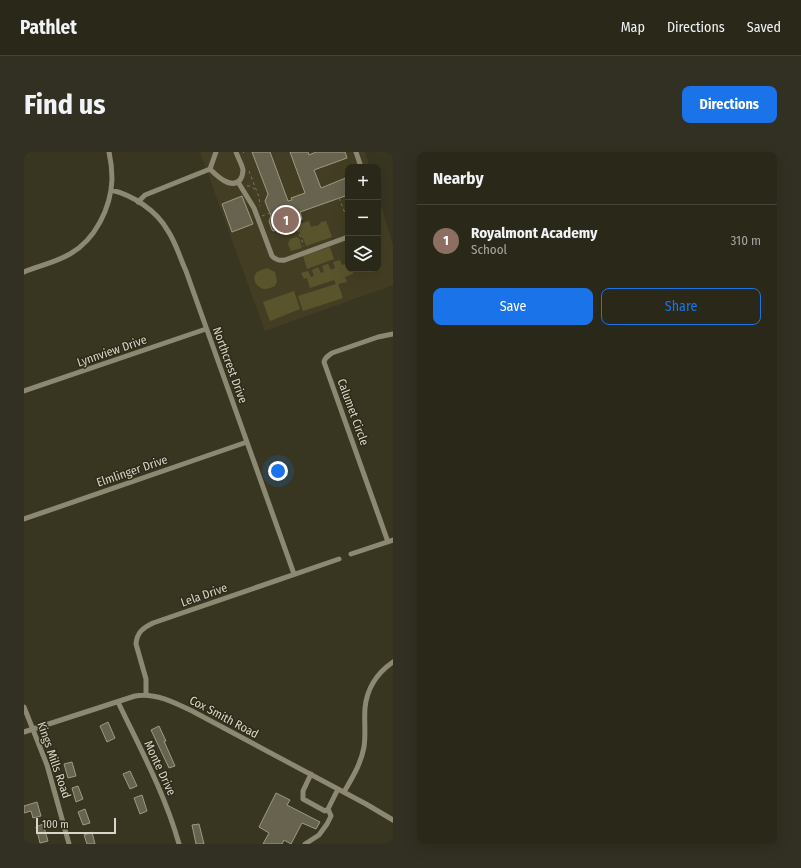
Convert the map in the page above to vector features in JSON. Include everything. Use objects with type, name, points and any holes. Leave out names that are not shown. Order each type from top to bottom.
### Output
[{"type":"street","points":[[24,272],[68,255],[83,244],[92,234],[99,224],[107,205],[111,190],[112,180],[109,152]]},
{"type":"street","points":[[138,202],[145,195],[210,169],[216,152]]},
{"type":"street","points":[[210,169],[226,182],[238,182],[242,177],[243,171],[236,152]]},
{"type":"street","points":[[356,152],[360,164]]},
{"type":"street","points":[[238,182],[254,208],[272,256],[275,259],[285,260],[345,238]]},
{"type":"street","name":"Northcrest Drive","points":[[111,190],[121,192],[131,197],[150,210],[159,218],[171,236],[186,271],[294,574]]},
{"type":"street","name":"Lynnview Drive","points":[[24,391],[206,329]]},
{"type":"street","name":"Calumet Circle","points":[[391,541],[324,362],[327,356],[332,353],[378,337],[393,334]]},
{"type":"street","name":"Elmlinger Drive","points":[[24,519],[247,442]]},
{"type":"street","points":[[351,554],[391,541]]},
{"type":"street","name":"Lela Drive","points":[[146,695],[146,679],[136,644],[142,629],[153,623],[339,559]]},
{"type":"street","points":[[344,792],[357,769],[364,750],[366,734],[365,709],[368,693],[381,672],[393,662]]},
{"type":"street","name":"Cox Smith Road","points":[[24,732],[135,696],[146,695],[169,700],[311,774],[393,820]]},
{"type":"street","name":"Monte Drive","points":[[118,702],[163,797],[179,844]]},
{"type":"street","name":"Kings Mills Road","points":[[24,707],[47,765],[69,844]]},
{"type":"street","points":[[311,774],[303,791],[303,799],[324,811],[328,809]]},
{"type":"street","points":[[305,844],[319,835],[327,824],[331,816],[328,809],[338,789]]},
{"type":"path","points":[[249,171],[259,197],[260,209]]},
{"type":"path","points":[[244,186],[250,186],[257,191]]},
{"type":"path","points":[[340,198],[345,212]]},
{"type":"path","points":[[262,216],[270,212]]},
{"type":"path","points":[[296,222],[304,248]]},
{"type":"shaded area","points":[[200,152],[365,152],[369,164],[345,164],[345,272],[381,272],[381,205],[393,245],[393,285],[265,331]]},
{"type":"shaded area","points":[[309,221],[311,227],[326,221],[332,237],[306,246],[297,225]]},
{"type":"shaded area","points":[[297,237],[299,238],[302,248],[291,251],[288,244],[290,239]]},
{"type":"shaded area","points":[[330,247],[334,259],[307,269],[303,256]]},
{"type":"shaded area","points":[[340,260],[342,265],[345,264],[345,272],[353,272],[353,274],[345,277],[347,282],[338,284],[343,298],[303,311],[298,296],[336,284],[334,280],[310,288],[307,278],[304,279],[301,273],[308,271],[311,277],[314,276],[312,270],[318,267],[321,273],[324,272],[322,266],[328,264],[331,270],[335,268],[333,262]]},
{"type":"shaded area","points":[[267,268],[275,272],[277,281],[275,286],[265,289],[257,285],[254,277],[257,272]]},
{"type":"shaded area","points":[[294,291],[300,309],[270,321],[263,302]]},
{"type":"building","points":[[252,152],[270,152],[288,201],[292,200],[291,198],[305,193],[290,152],[308,152],[309,155],[316,152],[345,152],[347,158],[314,170],[321,188],[345,178],[345,196],[300,212],[302,219],[294,223],[296,226],[295,228],[282,232],[281,228],[274,231],[272,230],[269,221],[271,216],[265,201],[268,194]]},
{"type":"building","points":[[242,196],[253,224],[232,232],[222,204]]},
{"type":"building","points":[[108,722],[115,738],[107,742],[100,726]]},
{"type":"building","points":[[159,726],[175,766],[169,768],[151,730]]},
{"type":"building","points":[[72,762],[76,776],[68,778],[64,764]]},
{"type":"building","points":[[130,771],[137,786],[130,789],[123,774]]},
{"type":"building","points":[[78,786],[83,799],[76,802],[72,788]]},
{"type":"building","points":[[276,793],[290,800],[287,805],[320,822],[316,829],[302,823],[291,844],[284,840],[282,844],[263,844],[269,833],[259,827]]},
{"type":"building","points":[[142,795],[147,811],[140,814],[134,798]]},
{"type":"building","points":[[37,802],[41,816],[33,818],[31,811],[24,813],[24,806]]},
{"type":"building","points":[[85,809],[90,823],[83,825],[78,812]]},
{"type":"building","points":[[43,824],[48,841],[40,843],[36,827]]},
{"type":"building","points":[[199,824],[204,844],[196,844],[192,825]]},
{"type":"building","points":[[92,832],[95,844],[87,844],[84,835]]},
{"type":"place","name":"Royalmont Academy","points":[[286,220]]}]
